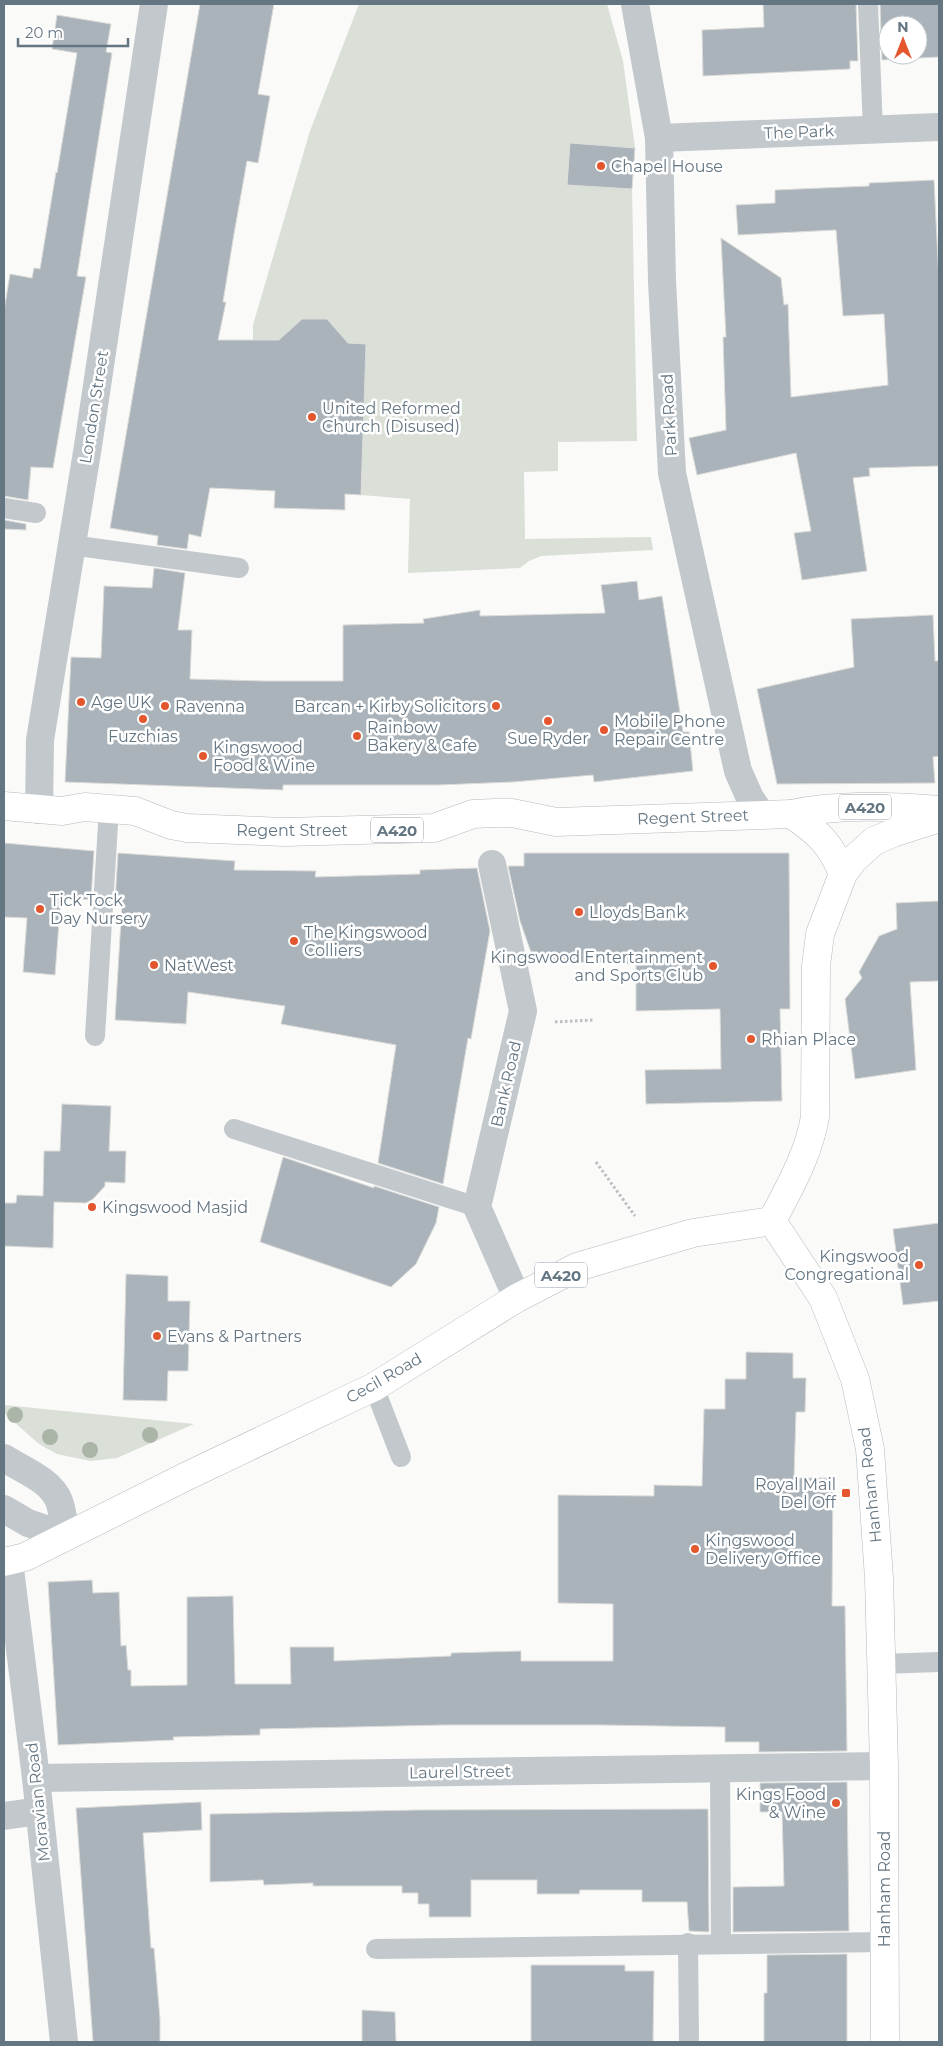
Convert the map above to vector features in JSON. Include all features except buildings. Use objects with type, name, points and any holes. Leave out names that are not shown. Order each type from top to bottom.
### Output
[{"type":"main road","name":"Regent Street","points":[[4,806],[62,811],[85,806],[109,808],[141,813],[171,825],[187,828],[285,832],[434,828],[473,814],[512,813],[556,822],[791,814]]},
{"type":"main road","name":"A420","points":[[791,814],[815,809],[883,806],[939,810]]},
{"type":"main road","points":[[791,814],[813,830],[830,846],[843,874]]},
{"type":"main road","name":"A420","points":[[772,1221],[806,1155],[811,1139],[815,1117],[816,966],[820,934],[843,874],[853,860],[874,841],[939,818]]},
{"type":"main road","name":"Cecil Road","points":[[7,1562],[25,1557],[374,1387],[517,1298],[577,1267],[693,1233],[772,1221]]},
{"type":"main road","name":"Hanham Road","points":[[772,1221],[823,1298],[855,1379],[870,1449],[878,1578],[884,1766],[885,2042]]},
{"type":"street","name":"London Street","points":[[39,810],[40,740],[88,446],[154,4]]},
{"type":"street","name":"Park Road","points":[[635,4],[659,138],[662,281],[672,473],[738,771],[750,798],[761,814]]},
{"type":"street","name":"The Park","points":[[659,138],[939,127]]},
{"type":"street","name":"Bank Road","points":[[477,1207],[523,1011],[492,864]]},
{"type":"street","points":[[477,1207],[517,1298]]},
{"type":"street","points":[[4,1458],[54,1491],[59,1501],[66,1536]]},
{"type":"street","points":[[4,1510],[28,1523],[66,1536]]},
{"type":"street","name":"Moravian Road","points":[[7,1562],[36,1778],[64,2042]]},
{"type":"street","name":"Laurel Street","points":[[36,1778],[884,1766]]},
{"type":"street","points":[[4,1816],[39,1810]]},
{"type":"lane","points":[[868,4],[873,130]]},
{"type":"lane","points":[[4,508],[36,513]]},
{"type":"lane","points":[[71,545],[239,568]]},
{"type":"lane","points":[[95,1036],[109,808]]},
{"type":"lane","points":[[234,1129],[477,1207]]},
{"type":"lane","points":[[374,1387],[401,1457]]},
{"type":"lane","points":[[881,1664],[939,1662]]},
{"type":"lane","points":[[720,1768],[721,1943]]},
{"type":"lane","points":[[376,1949],[688,1943],[885,1942]]},
{"type":"lane","points":[[688,1943],[689,2042]]},
{"type":"path","points":[[596,1162],[656,1244]]},
{"type":"shaded area","points":[[359,4],[607,4],[623,61],[635,148],[570,143],[567,184],[632,189],[637,441],[558,442],[558,471],[524,472],[525,539],[651,537],[653,550],[541,556],[529,561],[520,568],[408,573],[410,499],[361,495],[365,344],[340,342],[340,334],[327,319],[302,319],[288,332],[287,340],[253,340],[253,325],[310,131]]},
{"type":"shaded area","points":[[4,1405],[194,1424],[117,1458],[90,1461],[57,1454],[39,1444],[4,1413]]},
{"type":"place","name":"Chapel House","points":[[601,166]]},
{"type":"place","name":"United Reformed Church (Disused)","points":[[312,417]]},
{"type":"place","name":"Age UK","points":[[81,702]]},
{"type":"place","name":"Ravenna","points":[[165,706]]},
{"type":"place","name":"Barcan + Kirby Solicitors","points":[[496,706]]},
{"type":"place","name":"Fuzchias","points":[[143,719]]},
{"type":"place","name":"Sue Ryder","points":[[548,721]]},
{"type":"place","name":"Mobile Phone Repair Centre","points":[[604,730]]},
{"type":"place","name":"Rainbow Bakery & Cafe","points":[[357,736]]},
{"type":"place","name":"Kingswood Food & Wine","points":[[203,756]]},
{"type":"place","name":"Tick Tock Day Nursery","points":[[40,909]]},
{"type":"place","name":"Lloyds Bank","points":[[579,912]]},
{"type":"place","name":"The Kingswood Colliers","points":[[294,941]]},
{"type":"place","name":"NatWest","points":[[154,965]]},
{"type":"place","name":"Kingswood Entertainment and Sports Club","points":[[713,966]]},
{"type":"place","name":"Rhian Place","points":[[751,1039]]},
{"type":"place","name":"Kingswood Masjid","points":[[92,1207]]},
{"type":"place","name":"Kingswood Congregational","points":[[919,1265]]},
{"type":"place","name":"Evans & Partners","points":[[157,1336]]},
{"type":"place","name":"Royal Mail Del Off","points":[[846,1493]]},
{"type":"place","name":"Kingswood Delivery Office","points":[[695,1549]]},
{"type":"place","name":"Kings Food & Wine","points":[[836,1803]]}]
